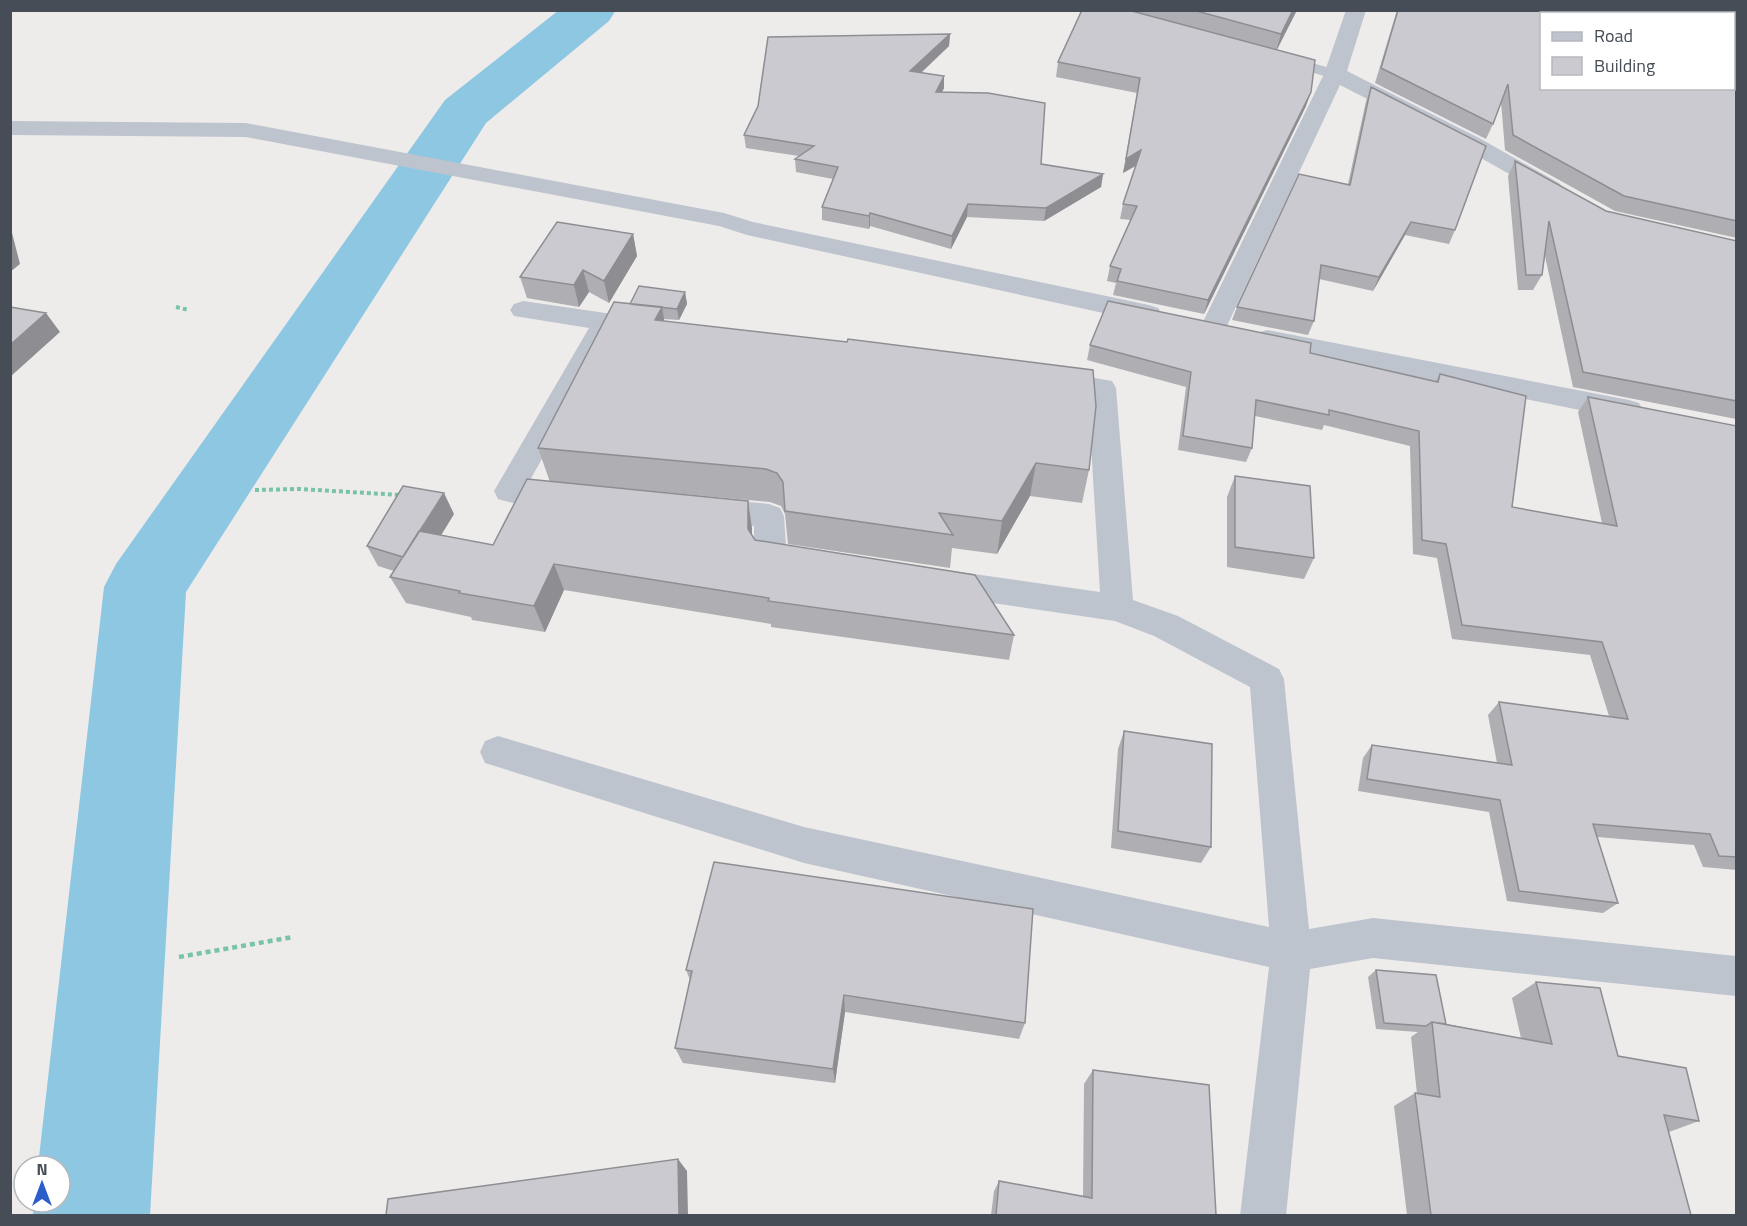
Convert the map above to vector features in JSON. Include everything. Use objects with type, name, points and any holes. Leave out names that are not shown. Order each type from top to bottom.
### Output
[{"type":"street","points":[[1213,328],[1335,74],[1356,10]]},
{"type":"street","points":[[1335,74],[1473,144],[1565,196]]},
{"type":"street","points":[[10,129],[246,130],[724,220],[747,228],[1213,328],[1655,415]]},
{"type":"street","points":[[523,310],[674,331]]},
{"type":"street","points":[[592,499],[509,491],[604,323]]},
{"type":"street","points":[[1021,376],[1102,388],[1117,608]]},
{"type":"street","points":[[675,507],[769,516],[770,556],[828,565]]},
{"type":"street","points":[[909,577],[1117,608],[1166,626],[1266,679],[1290,952],[1263,1215]]},
{"type":"street","points":[[498,752],[804,845],[1290,952],[1373,938],[1737,976]]},
{"type":"lane","points":[[1267,56],[1335,74]]},
{"type":"path","points":[[176,307],[189,310]]},
{"type":"path","points":[[255,490],[299,489],[409,496]]},
{"type":"path","points":[[179,957],[293,937]]},
{"type":"building","points":[[1082,10],[1128,10],[1315,60],[1311,92],[1208,300],[1117,281],[1121,269],[1110,266],[1137,206],[1123,204],[1141,150],[1126,159],[1140,78],[1058,62]]},
{"type":"building","points":[[1193,10],[1293,10],[1281,34]]},
{"type":"building","points":[[1398,10],[1737,10],[1737,221],[1624,196],[1513,135],[1508,84],[1493,124],[1381,68]]},
{"type":"building","points":[[950,34],[910,71],[944,76],[936,92],[988,93],[1045,103],[1041,164],[1103,174],[1046,208],[968,204],[952,236],[870,213],[869,216],[822,207],[838,167],[795,159],[814,146],[744,135],[758,106],[768,37]]},
{"type":"building","points":[[1371,87],[1486,146],[1455,230],[1411,222],[1379,277],[1321,265],[1314,321],[1237,307],[1299,174],[1350,185]]},
{"type":"building","points":[[1515,161],[1606,211],[1737,241],[1737,401],[1583,372],[1549,221],[1542,275],[1526,275]]},
{"type":"building","points":[[557,222],[633,234],[604,281],[583,270],[574,285],[520,277]]},
{"type":"building","points":[[639,286],[685,292],[677,309],[630,304]]},
{"type":"building","points":[[1108,301],[1311,343],[1310,353],[1438,382],[1440,374],[1526,396],[1512,507],[1617,526],[1588,397],[1737,426],[1737,857],[1719,856],[1710,834],[1593,824],[1618,903],[1519,891],[1500,800],[1367,779],[1372,745],[1512,765],[1499,702],[1628,719],[1602,642],[1462,625],[1446,544],[1422,540],[1419,431],[1329,410],[1329,415],[1256,400],[1252,448],[1183,436],[1191,372],[1090,345]]},
{"type":"building","points":[[614,302],[662,307],[655,320],[847,342],[848,339],[1093,370],[1096,406],[1089,470],[1036,463],[1002,521],[939,513],[953,535],[785,511],[783,482],[777,473],[766,469],[538,448]]},
{"type":"building","points":[[10,307],[46,313],[10,345]]},
{"type":"building","points":[[1235,476],[1310,486],[1314,558],[1235,547]]},
{"type":"building","points":[[527,479],[748,501],[748,529],[755,540],[975,575],[1014,635],[768,601],[769,598],[554,564],[534,606],[459,593],[460,591],[390,577],[419,531],[493,545]]},
{"type":"building","points":[[403,486],[444,493],[403,557],[367,546]]},
{"type":"building","points":[[1124,731],[1212,744],[1211,847],[1118,831]]},
{"type":"building","points":[[714,862],[1033,909],[1025,1023],[844,995],[833,1069],[675,1048],[692,971],[686,970]]},
{"type":"building","points":[[1376,970],[1436,975],[1446,1024],[1432,1022],[1426,1026],[1384,1023]]},
{"type":"building","points":[[1536,982],[1600,988],[1618,1056],[1686,1068],[1699,1121],[1664,1115],[1691,1215],[1431,1215],[1415,1093],[1440,1097],[1432,1022],[1552,1044]]},
{"type":"building","points":[[1093,1070],[1209,1085],[1216,1215],[996,1215],[999,1181],[1092,1198]]},
{"type":"building","points":[[678,1159],[679,1215],[386,1215],[388,1199]]},
{"type":"waterway","points":[[91,1216],[145,587],[465,112],[591,10]]}]
